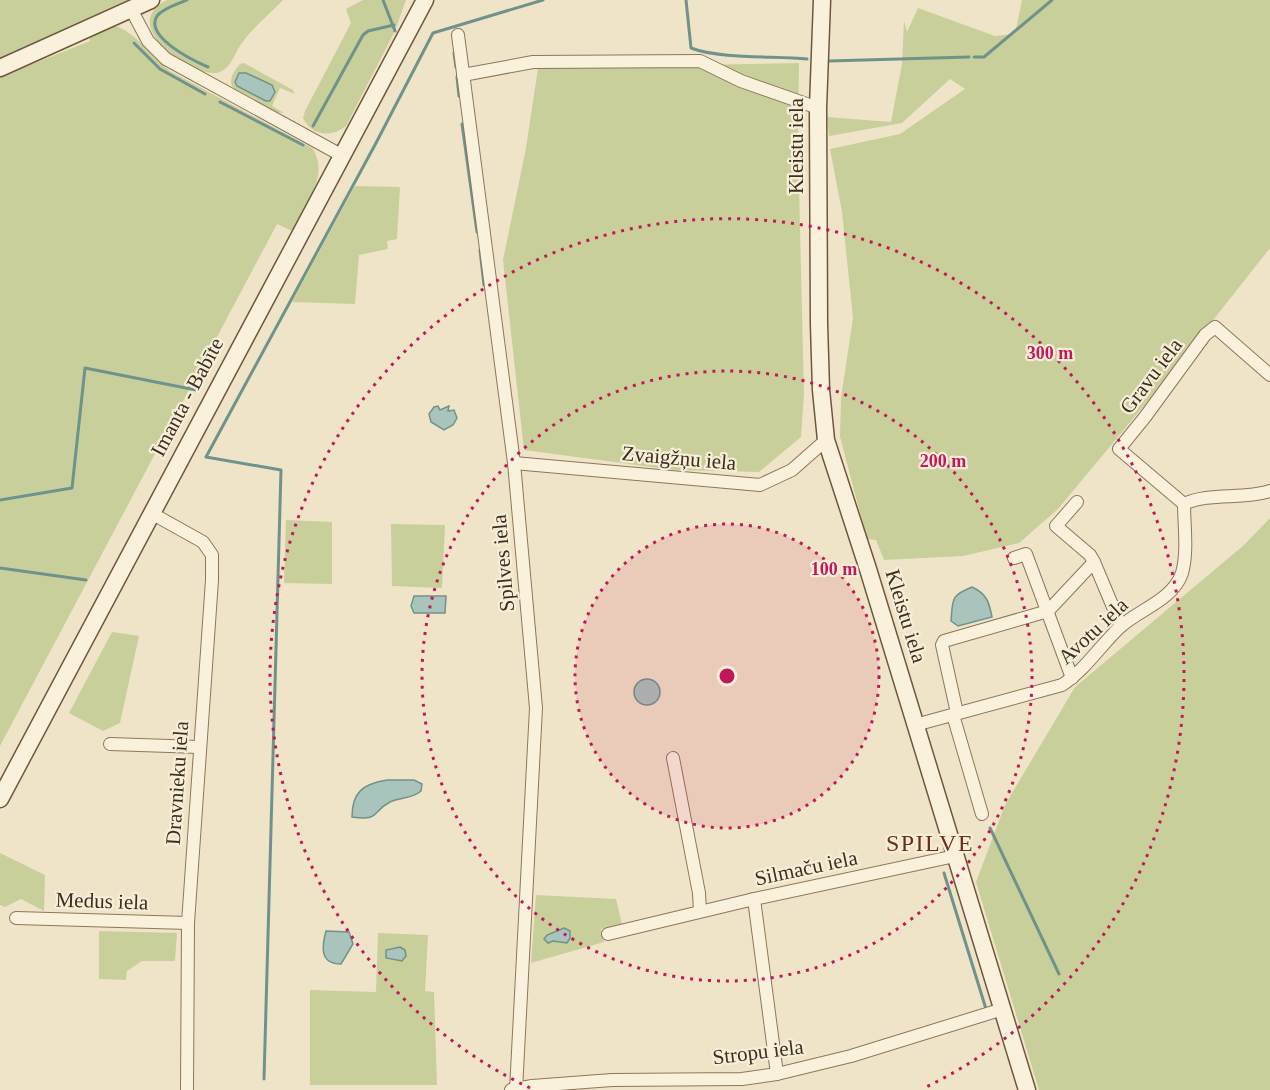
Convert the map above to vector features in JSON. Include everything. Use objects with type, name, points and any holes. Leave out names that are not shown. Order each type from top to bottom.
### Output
[{"type":"street","points":[[0,68],[151,0]]},
{"type":"street","name":"Imanta - Babīte","points":[[415,18],[417,0]]},
{"type":"street","name":"Imanta - Babīte","points":[[0,799],[425,0]]},
{"type":"street","name":"Kleistu iela","points":[[822,0],[818,108],[819,324],[821,390],[826,440],[1027,1090]]},
{"type":"street","points":[[131,9],[148,41],[166,59],[341,155]]},
{"type":"street","name":"Spilves iela","points":[[458,35],[514,463],[536,708],[514,1090]]},
{"type":"street","points":[[463,75],[533,62],[700,61],[741,81],[818,108]]},
{"type":"street","name":"Gravu iela","points":[[1184,504],[1119,449],[1206,335],[1215,327],[1270,375]]},
{"type":"street","name":"Zvaigžņu iela","points":[[514,463],[760,484],[792,470],[826,440]]},
{"type":"street","points":[[1184,504],[1194,500],[1255,496],[1270,491]]},
{"type":"street","points":[[1077,502],[1056,525],[1090,555],[1121,626]]},
{"type":"street","name":"Avotu iela","points":[[915,725],[1062,685],[1072,678],[1121,626],[1167,595],[1182,574],[1184,504]]},
{"type":"street","name":"Dravnieku iela","points":[[151,513],[203,542],[212,555],[188,923],[187,1090]]},
{"type":"street","points":[[1020,556],[1048,611],[1072,678]]},
{"type":"street","points":[[982,814],[955,714],[942,645],[944,641],[1048,611],[1094,562]]},
{"type":"street","points":[[110,744],[199,747]]},
{"type":"street","points":[[673,758],[699,893],[700,911]]},
{"type":"street","name":"Silmaču iela","points":[[608,933],[955,856]]},
{"type":"street","points":[[754,899],[777,1074]]},
{"type":"street","name":"Medus iela","points":[[16,918],[188,923]]},
{"type":"street","name":"Stropu iela","points":[[514,1090],[532,1086],[612,1080],[742,1078],[777,1074],[851,1056],[1003,1010]]},
{"type":"green space","points":[[0,0],[134,0],[0,58]]},
{"type":"green space","points":[[167,0],[283,0],[246,37],[228,67],[220,72],[209,73],[195,69],[165,50],[155,37],[150,24],[153,11]]},
{"type":"green space","points":[[363,0],[406,0],[395,31],[346,126],[334,132],[317,132],[311,129],[303,118],[305,111],[351,23],[346,9]]},
{"type":"green space","points":[[1022,0],[1270,0],[1270,248],[1176,367],[1058,509],[1019,543],[963,556],[884,560],[876,540],[867,539],[840,437],[841,398],[853,318],[842,212],[830,149],[900,134],[965,89],[950,79],[902,123],[829,136],[827,117],[891,122],[902,64],[904,21],[907,32],[918,8],[995,36],[1015,34]]},
{"type":"green space","points":[[109,25],[126,31],[134,37],[170,71],[312,148],[319,168],[314,190],[292,231],[277,224],[0,746],[0,77],[90,41],[89,33]]},
{"type":"green space","points":[[244,63],[293,90],[295,94],[280,88],[272,106],[284,113],[265,108],[233,88],[232,75],[240,64]]},
{"type":"green space","points":[[799,63],[798,144],[804,394],[801,437],[759,472],[674,470],[524,450],[503,260],[526,148],[538,68]]},
{"type":"green space","points":[[355,186],[400,187],[397,239],[387,241],[388,249],[359,255],[355,304],[292,302]]},
{"type":"green space","points":[[1270,518],[1270,1090],[1039,1090],[976,882],[1005,805],[1075,687],[1244,545]]},
{"type":"green space","points":[[286,520],[332,522],[332,584],[284,583]]},
{"type":"green space","points":[[391,524],[445,525],[442,588],[392,586]]},
{"type":"green space","points":[[112,632],[139,636],[120,723],[103,731],[69,713]]},
{"type":"green space","points":[[0,853],[45,875],[44,911],[21,899],[5,907],[0,905]]},
{"type":"green space","points":[[536,895],[616,899],[622,924],[601,929],[604,942],[531,963]]},
{"type":"green space","points":[[99,931],[177,933],[175,961],[142,961],[127,971],[126,980],[99,979]]},
{"type":"green space","points":[[378,933],[428,935],[425,991],[434,992],[437,1085],[310,1085],[310,990],[376,992]]},
{"type":"water","points":[[239,73],[246,73],[272,85],[275,92],[270,101],[237,86],[235,82]]},
{"type":"water","points":[[438,406],[440,410],[449,406],[448,411],[454,410],[457,418],[453,425],[444,430],[431,422],[429,414],[434,407]]},
{"type":"water","points":[[972,587],[986,599],[992,617],[958,626],[951,621],[954,599]]},
{"type":"water","points":[[414,596],[446,596],[445,613],[414,613],[411,606]]},
{"type":"water","points":[[647,679],[656,683],[660,692],[656,701],[647,705],[638,701],[634,692],[638,683]]},
{"type":"water","points":[[387,780],[414,780],[422,784],[421,791],[390,802],[372,817],[352,817],[354,801],[360,791],[371,784]]},
{"type":"water","points":[[564,928],[570,931],[567,943],[553,941],[548,943],[544,939],[547,935]]},
{"type":"water","points":[[326,931],[349,932],[353,944],[341,964],[326,958],[323,948]]},
{"type":"water","points":[[400,947],[405,950],[406,956],[402,961],[386,958],[386,950]]},
{"type":"waterway","points":[[187,0],[163,11],[157,16],[155,24],[158,32],[172,47],[208,67]]},
{"type":"waterway","points":[[383,0],[395,31]]},
{"type":"waterway","points":[[264,1079],[281,470],[206,457],[433,33],[543,0]]},
{"type":"waterway","points":[[686,0],[691,48],[731,56],[807,59]]},
{"type":"waterway","points":[[974,57],[984,57],[1052,0]]},
{"type":"waterway","points":[[313,126],[363,35],[368,31],[394,25]]},
{"type":"waterway","points":[[134,43],[160,69],[205,94]]},
{"type":"waterway","points":[[454,53],[456,67]]},
{"type":"waterway","points":[[829,61],[969,57]]},
{"type":"waterway","points":[[457,77],[459,96]]},
{"type":"waterway","points":[[220,102],[303,145]]},
{"type":"waterway","points":[[462,124],[477,232]]},
{"type":"waterway","points":[[480,250],[484,285]]},
{"type":"waterway","points":[[0,500],[72,488],[85,368],[196,390]]},
{"type":"waterway","points":[[0,568],[86,580]]},
{"type":"waterway","points":[[990,828],[1059,974]]},
{"type":"waterway","points":[[944,873],[986,1009]]},
{"type":"district","name":"SPILVE","points":[[930,843]]}]
